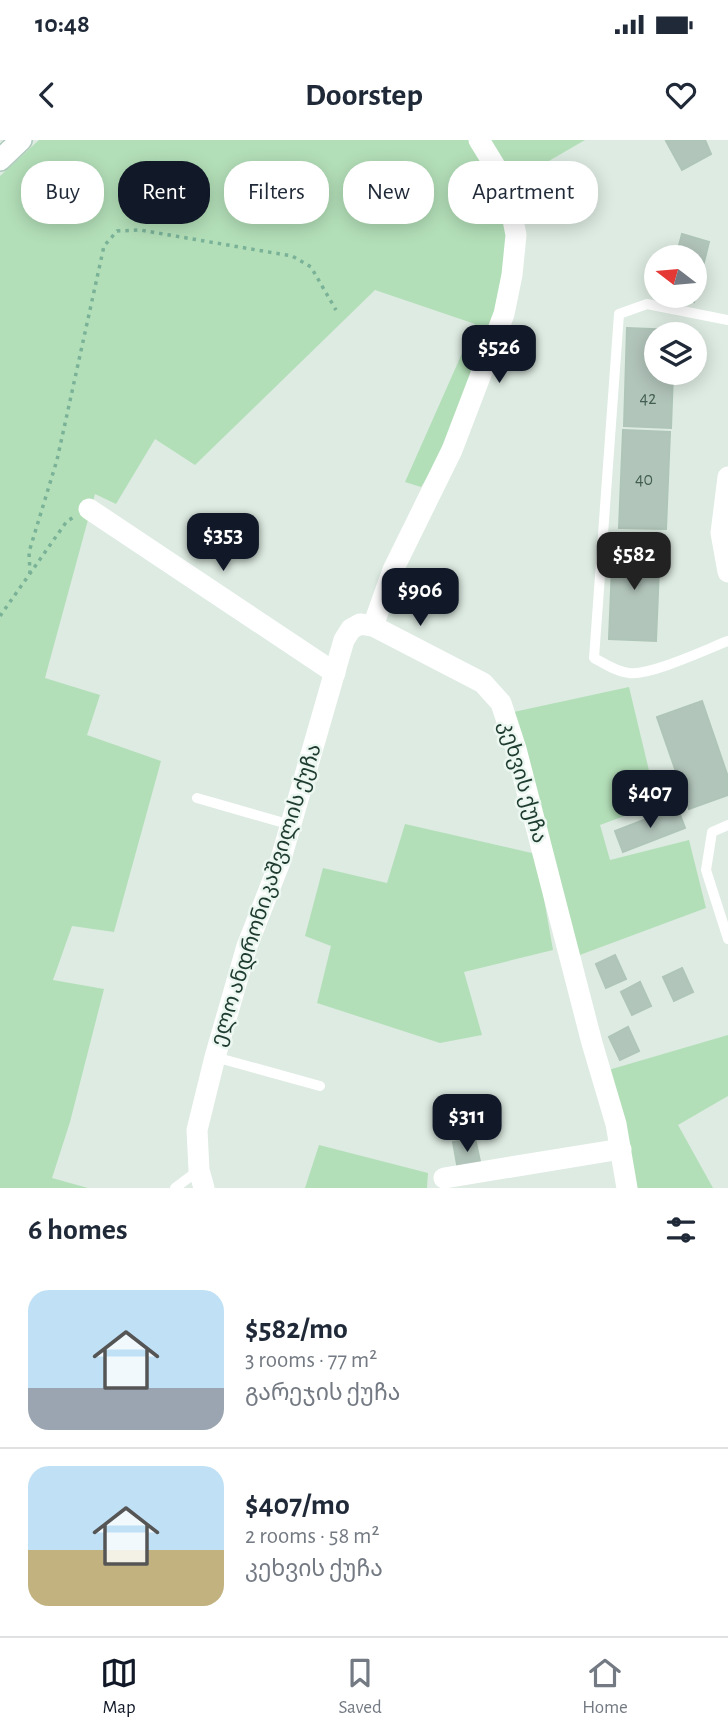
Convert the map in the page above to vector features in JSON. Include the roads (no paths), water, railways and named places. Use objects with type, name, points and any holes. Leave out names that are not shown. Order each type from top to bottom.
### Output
[{"type":"street","points":[[0,160],[21,140]]},
{"type":"street","points":[[373,626],[393,570],[456,438],[504,314],[516,235],[506,184],[479,140]]},
{"type":"street","points":[[728,477],[721,533],[728,572]]},
{"type":"street","points":[[89,509],[335,673]]},
{"type":"street","name":"ელო ანდრონიკაშვილის ქუჩა","points":[[201,1179],[197,1130],[247,946],[280,862],[344,640],[351,629],[360,624],[373,626]]},
{"type":"street","name":"კეხვის ქუჩა","points":[[373,626],[483,683],[501,703],[516,749],[592,1044],[616,1124],[627,1188]]},
{"type":"street","points":[[444,1178],[621,1149]]},
{"type":"lane","points":[[728,320],[647,304],[619,314],[594,658],[631,674],[668,665],[728,641]]},
{"type":"lane","points":[[197,798],[291,825]]},
{"type":"lane","points":[[728,825],[712,832],[706,870],[728,939]]},
{"type":"lane","points":[[215,1057],[320,1086]]},
{"type":"lane","points":[[175,1188],[201,1179]]}]
